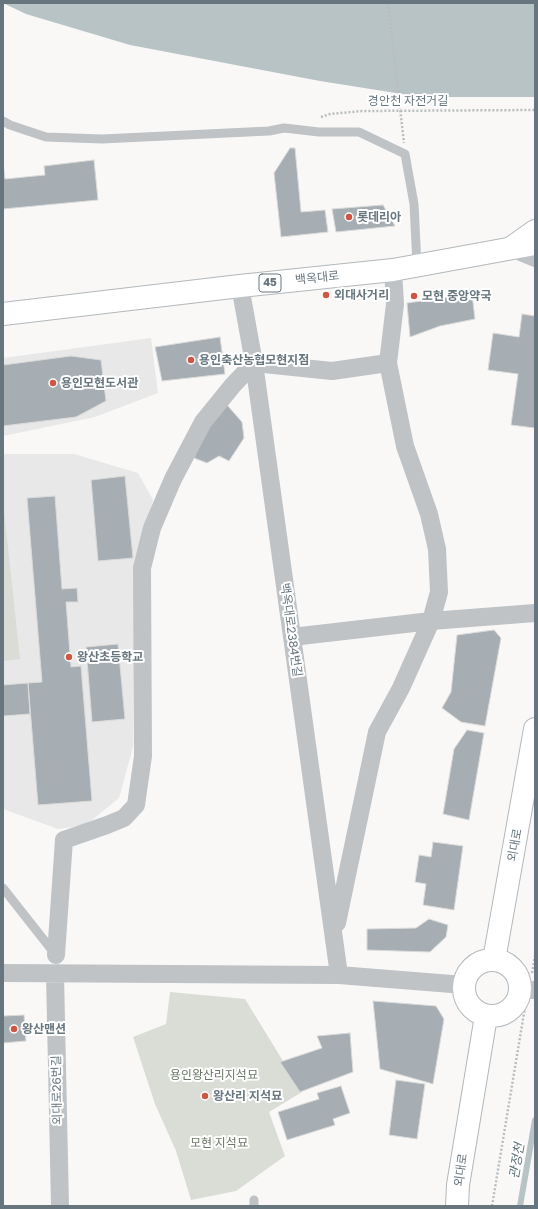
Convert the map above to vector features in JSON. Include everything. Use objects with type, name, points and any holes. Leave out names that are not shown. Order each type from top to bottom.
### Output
[{"type":"street","points":[[511,248],[535,231]]},
{"type":"street","name":"백옥대로","points":[[3,314],[240,286],[393,270],[535,244]]},
{"type":"street","points":[[511,248],[535,258]]},
{"type":"street","points":[[334,936],[377,732],[401,688],[431,621],[439,592],[437,549],[429,514],[405,446],[388,363],[394,304],[393,270]]},
{"type":"street","name":"백옥대로2384번길","points":[[240,286],[254,362],[339,975]]},
{"type":"street","points":[[56,955],[64,840],[124,818],[136,806],[143,756],[142,568],[152,528],[173,479],[203,422],[254,362],[332,371],[388,363]]},
{"type":"street","points":[[292,637],[431,621],[535,613]]},
{"type":"street","name":"외대로","points":[[494,960],[535,729]]},
{"type":"street","points":[[494,960],[506,964],[513,969],[518,976],[520,986],[528,990],[520,995],[516,1004],[509,1011],[500,1016],[490,1017],[473,1009],[467,1001],[464,992],[464,985],[468,974],[473,967],[481,962],[494,960]]},
{"type":"street","points":[[3,973],[339,975],[464,985]]},
{"type":"street","name":"외대로26번길","points":[[55,974],[60,1206]]},
{"type":"street","name":"외대로","points":[[457,1206],[458,1185],[486,1016]]},
{"type":"lane","points":[[3,121],[10,126],[46,137],[102,139],[269,131],[284,128],[319,132],[359,132],[405,154],[414,204],[417,266]]},
{"type":"lane","points":[[3,888],[56,955],[55,974]]},
{"type":"path","points":[[388,3],[404,143]]},
{"type":"path","name":"경안천 자전거길","points":[[317,118],[330,114],[362,111],[535,110]]},
{"type":"path","points":[[492,1206],[535,956]]},
{"type":"shaded area","points":[[3,3],[535,3],[535,97],[421,97],[320,81],[130,45],[26,14]]},
{"type":"shaded area","points":[[151,338],[158,393],[95,417],[3,436],[3,358]]},
{"type":"shaded area","name":"왕산초등학교","points":[[3,454],[74,454],[138,473],[153,500],[135,567],[133,747],[119,798],[86,825],[58,829],[3,809]]},
{"type":"green space","points":[[3,501],[20,659],[3,661]]},
{"type":"green space","name":"용인왕산리지석묘","points":[[170,992],[245,999],[302,1092],[269,1112],[285,1156],[236,1191],[191,1200],[176,1151],[155,1104],[133,1037],[166,1024]]},
{"type":"building","points":[[290,148],[295,148],[301,212],[325,210],[328,232],[281,237],[274,173]]},
{"type":"building","points":[[94,160],[98,200],[3,209],[3,162],[5,179],[45,175],[44,166]]},
{"type":"building","points":[[383,205],[395,226],[336,232],[332,209]]},
{"type":"building","points":[[472,294],[475,319],[440,326],[410,337],[407,303]]},
{"type":"building","points":[[522,314],[535,316],[535,428],[511,425],[518,374],[488,370],[493,333],[519,337]]},
{"type":"building","name":"용인축산농협모현지점","points":[[220,337],[225,374],[162,381],[155,347]]},
{"type":"building","name":"용인모현도서관","points":[[71,356],[101,360],[106,401],[76,417],[3,426],[3,365]]},
{"type":"building","points":[[227,405],[242,422],[244,438],[229,461],[219,456],[207,463],[194,458],[208,423]]},
{"type":"building","points":[[125,476],[133,558],[98,561],[91,480]]},
{"type":"building","points":[[55,496],[62,589],[77,588],[78,602],[66,602],[71,667],[81,666],[92,801],[38,805],[28,683],[42,682],[27,498]]},
{"type":"building","points":[[494,630],[501,638],[485,726],[461,722],[442,708],[451,692],[457,635]]},
{"type":"building","points":[[118,644],[125,719],[92,722],[86,647]]},
{"type":"building","points":[[28,683],[30,714],[3,716],[3,685]]},
{"type":"building","points":[[467,730],[484,733],[469,820],[443,814],[454,749]]},
{"type":"building","points":[[433,842],[463,846],[454,910],[423,905],[426,884],[415,882],[419,855],[431,857]]},
{"type":"building","points":[[429,919],[448,925],[446,937],[430,952],[367,950],[367,929],[416,928]]},
{"type":"building","points":[[373,1001],[436,1006],[444,1019],[433,1084],[380,1069]]},
{"type":"building","name":"왕산맨션","points":[[24,1015],[26,1041],[3,1043],[3,1016]]},
{"type":"building","points":[[350,1033],[353,1072],[300,1092],[280,1062],[322,1048],[317,1036]]},
{"type":"building","points":[[396,1080],[425,1084],[417,1139],[389,1135]]},
{"type":"building","points":[[341,1086],[350,1113],[333,1119],[335,1125],[287,1140],[278,1112],[319,1099],[317,1093]]},
{"type":"waterway","name":"관정천","points":[[520,1206],[535,1120]]},
{"type":"place","name":"롯데리아","points":[[349,217]]},
{"type":"place","name":"외대사거리","points":[[326,295]]},
{"type":"place","name":"모현 중앙약국","points":[[414,296]]},
{"type":"place","name":"용인축산농협모현지점","points":[[191,360]]},
{"type":"place","name":"용인모현도서관","points":[[53,383]]},
{"type":"place","name":"왕산초등학교","points":[[69,657]]},
{"type":"place","name":"왕산맨션","points":[[14,1029]]},
{"type":"place","name":"왕산리 지석묘","points":[[205,1096]]},
{"type":"park label","name":"모현 지석묘","points":[[219,1143]]}]
